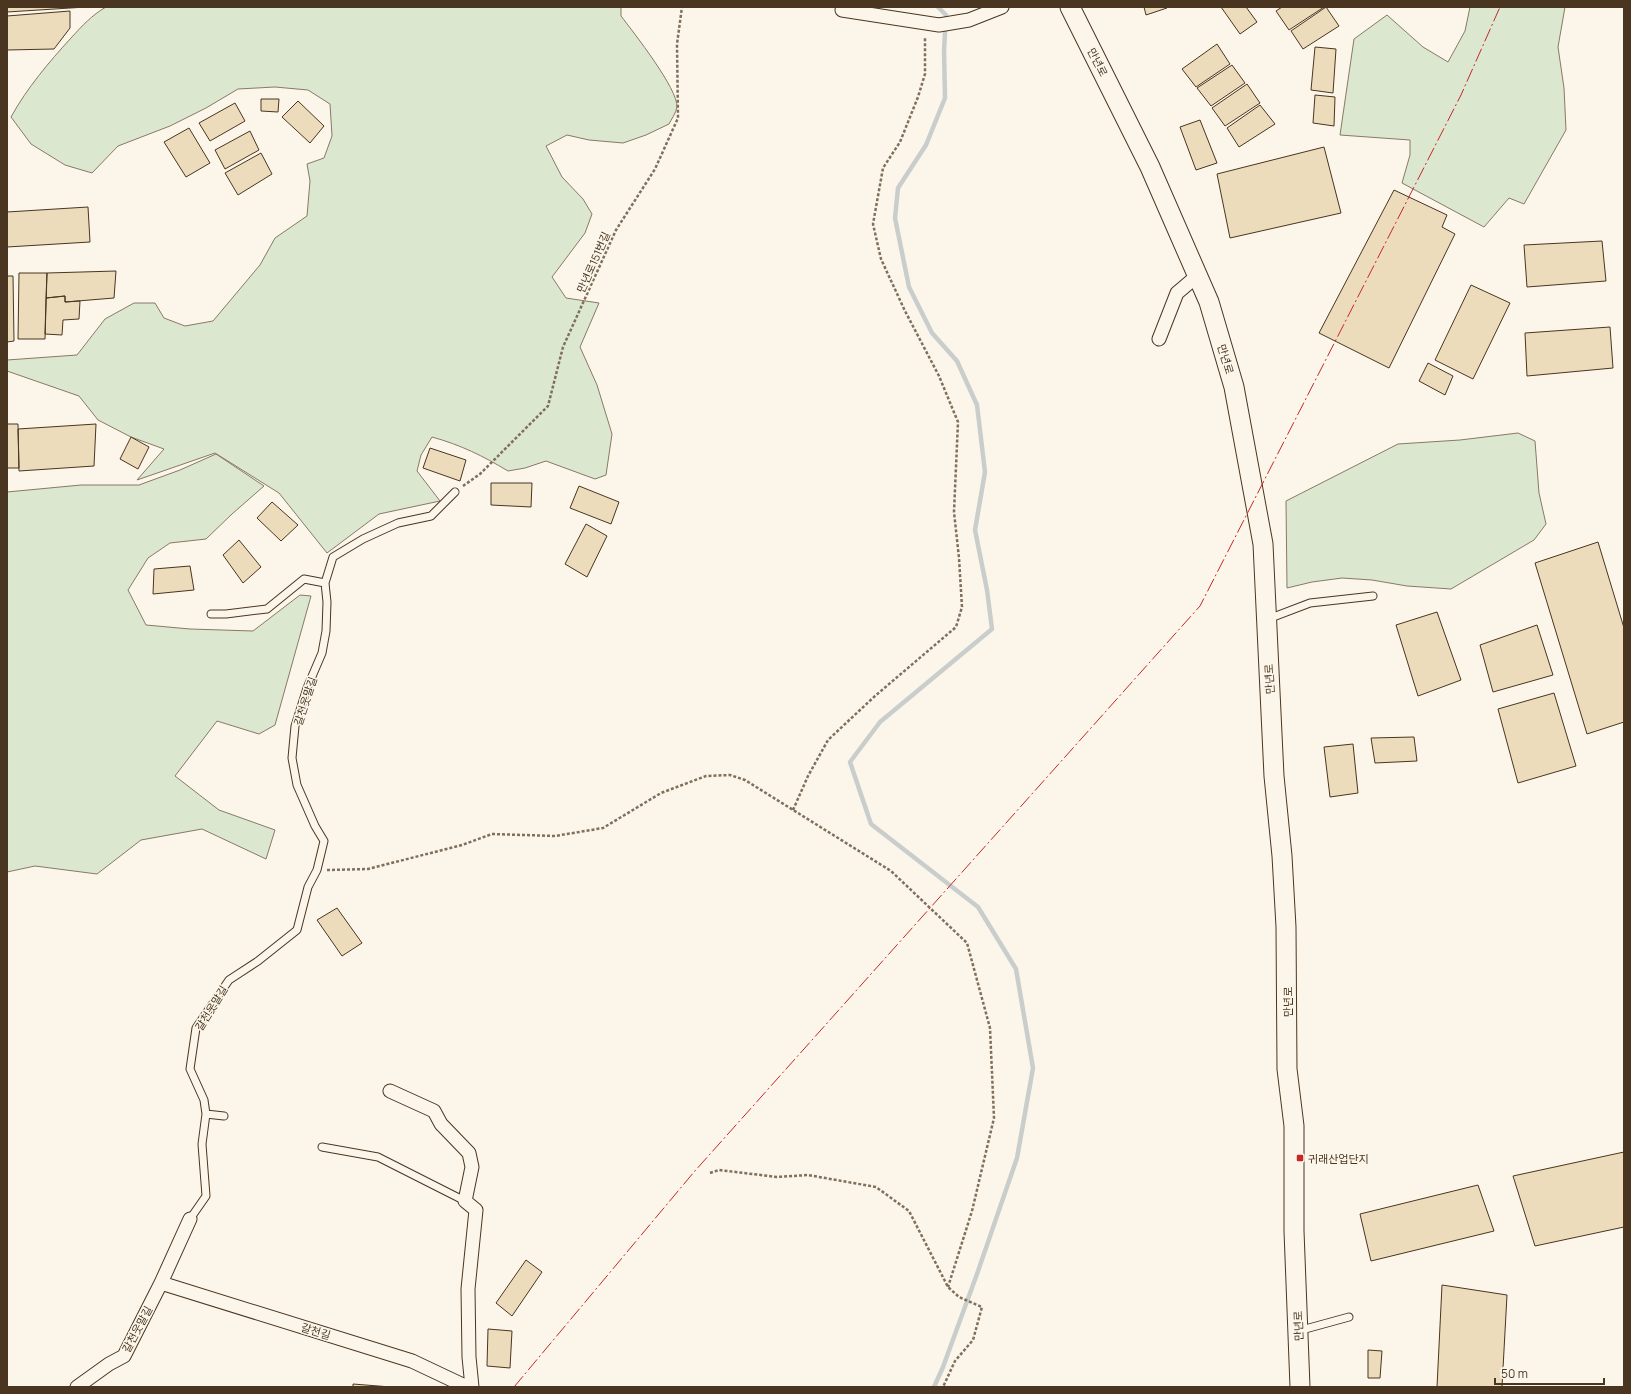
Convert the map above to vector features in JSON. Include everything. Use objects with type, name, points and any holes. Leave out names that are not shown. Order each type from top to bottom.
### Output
[{"type":"main road","name":"만년로","points":[[1070,7],[1150,167],[1209,302],[1234,387],[1263,544],[1274,776],[1282,856],[1286,926],[1287,1069],[1294,1126],[1294,1231],[1300,1387]]},
{"type":"street","points":[[842,10],[939,25],[959,23],[1002,7]]},
{"type":"street","points":[[1159,339],[1176,293],[1197,276]]},
{"type":"street","points":[[390,1091],[434,1111],[442,1124],[469,1153],[472,1167],[465,1200],[476,1210],[468,1289],[469,1357],[472,1387]]},
{"type":"street","name":"갈천웃말길","points":[[77,1387],[109,1364],[124,1356],[162,1283],[190,1219]]},
{"type":"street","name":"갈천길","points":[[162,1283],[412,1361],[468,1387]]},
{"type":"lane","name":"갈천웃말길","points":[[190,1219],[206,1196],[202,1144],[206,1114],[204,1100],[190,1069],[196,1028],[229,980],[258,961],[297,930],[308,887],[317,870],[324,841],[315,826],[297,785],[292,758],[295,726],[307,688],[322,653],[326,631],[326,583],[333,557],[363,539],[398,523],[431,516],[455,492]]},
{"type":"lane","points":[[212,614],[226,614],[267,609],[304,579],[326,583]]},
{"type":"lane","points":[[1266,620],[1310,603],[1373,596]]},
{"type":"lane","points":[[206,1114],[224,1116]]},
{"type":"lane","points":[[322,1147],[378,1157],[465,1200]]},
{"type":"lane","points":[[1298,1331],[1349,1318]]},
{"type":"path","name":"만년로151번길","points":[[455,492],[480,474],[548,406],[563,347],[616,230],[655,169],[678,118],[677,44],[682,7]]},
{"type":"path","points":[[793,810],[808,776],[828,740],[875,696],[956,627],[962,607],[954,512],[958,422],[939,376],[904,311],[881,259],[873,224],[883,168],[900,142],[918,97],[925,74],[924,22]]},
{"type":"path","points":[[317,870],[368,869],[462,845],[492,834],[555,836],[602,828],[661,793],[706,776],[730,775],[745,780],[891,871],[967,943],[990,1028],[994,1118],[972,1211],[948,1287]]},
{"type":"path","points":[[710,1173],[719,1170],[778,1177],[808,1175],[876,1187],[909,1211],[948,1287],[959,1297],[974,1305],[982,1307],[973,1340],[954,1361],[943,1387]]},
{"type":"green space","points":[[106,7],[621,7],[621,16],[654,61],[670,88],[677,107],[676,112],[669,124],[646,135],[623,143],[589,140],[567,135],[546,146],[562,177],[583,199],[592,214],[585,233],[552,277],[566,298],[599,303],[580,347],[597,385],[612,434],[606,475],[595,479],[546,461],[525,468],[508,471],[472,451],[432,437],[421,455],[417,471],[440,501],[379,514],[327,553],[279,493],[215,453],[137,480],[164,449],[131,437],[98,420],[79,396],[7,371],[7,360],[77,355],[105,319],[134,303],[155,303],[164,318],[185,326],[213,321],[260,265],[275,238],[307,216],[310,181],[307,164],[324,158],[332,136],[330,104],[308,90],[275,87],[238,89],[206,108],[170,126],[118,146],[92,173],[65,165],[31,144],[11,117],[31,86],[55,56],[87,21]]},
{"type":"green space","points":[[1470,7],[1565,7],[1558,47],[1564,88],[1566,130],[1524,204],[1509,198],[1484,227],[1402,183],[1410,155],[1410,140],[1340,135],[1354,39],[1387,15],[1423,47],[1448,62],[1465,31]]},
{"type":"green space","points":[[1518,433],[1535,441],[1539,493],[1546,524],[1534,540],[1451,589],[1407,586],[1372,580],[1342,578],[1312,582],[1287,588],[1286,501],[1398,444],[1460,440]]},
{"type":"green space","points":[[216,454],[264,486],[206,539],[170,543],[148,558],[128,590],[146,625],[190,629],[253,631],[300,595],[311,596],[275,725],[259,734],[217,721],[175,776],[219,810],[275,830],[266,859],[202,829],[141,840],[97,874],[35,866],[7,872],[7,492],[81,485],[139,485],[180,470]]},
{"type":"building","points":[[7,7],[86,7],[7,12]]},
{"type":"building","points":[[1144,7],[1166,7],[1167,8],[1146,15]]},
{"type":"building","points":[[1221,7],[1246,7],[1257,22],[1240,34]]},
{"type":"building","points":[[1282,7],[1324,7],[1289,30],[1276,11]]},
{"type":"building","points":[[1326,7],[1339,26],[1303,49],[1291,31]]},
{"type":"building","points":[[70,11],[70,28],[54,49],[7,50],[7,16]]},
{"type":"building","points":[[1217,44],[1230,64],[1196,87],[1182,69]]},
{"type":"building","points":[[1315,47],[1336,49],[1333,93],[1311,90]]},
{"type":"building","points":[[1232,65],[1245,83],[1211,106],[1197,88]]},
{"type":"building","points":[[1247,84],[1260,103],[1225,126],[1212,108]]},
{"type":"building","points":[[1315,95],[1335,97],[1334,126],[1313,123]]},
{"type":"building","points":[[261,99],[279,99],[278,112],[261,111]]},
{"type":"building","points":[[298,101],[324,126],[310,143],[282,117]]},
{"type":"building","points":[[235,103],[245,121],[210,141],[199,123]]},
{"type":"building","points":[[1260,105],[1275,124],[1239,147],[1227,128]]},
{"type":"building","points":[[1200,120],[1217,163],[1196,170],[1180,127]]},
{"type":"building","points":[[189,128],[210,163],[186,177],[164,142]]},
{"type":"building","points":[[250,131],[259,150],[225,169],[215,150]]},
{"type":"building","points":[[1324,147],[1341,213],[1230,238],[1217,174]]},
{"type":"building","points":[[261,153],[272,174],[238,195],[225,173]]},
{"type":"building","points":[[1394,190],[1447,215],[1442,227],[1455,234],[1389,368],[1319,333]]},
{"type":"building","points":[[88,207],[90,242],[7,247],[7,212]]},
{"type":"building","points":[[1602,241],[1606,281],[1527,287],[1524,245]]},
{"type":"building","points":[[116,271],[114,298],[65,302],[65,296],[46,298],[47,273]]},
{"type":"building","points":[[19,273],[47,273],[45,339],[18,339]]},
{"type":"building","points":[[7,276],[13,276],[14,341],[7,342]]},
{"type":"building","points":[[1471,285],[1510,303],[1473,379],[1435,360]]},
{"type":"building","points":[[65,296],[65,302],[80,301],[79,319],[63,320],[62,335],[45,334],[46,298]]},
{"type":"building","points":[[1610,327],[1613,368],[1527,376],[1525,333]]},
{"type":"building","points":[[1428,363],[1453,376],[1445,395],[1419,381]]},
{"type":"building","points":[[7,424],[18,424],[19,468],[7,468]]},
{"type":"building","points":[[96,424],[94,466],[19,471],[18,429]]},
{"type":"building","points":[[131,437],[149,447],[138,469],[120,459]]},
{"type":"building","points":[[430,448],[466,460],[460,481],[423,468]]},
{"type":"building","points":[[491,483],[532,483],[531,507],[491,505]]},
{"type":"building","points":[[579,486],[619,502],[611,524],[570,508]]},
{"type":"building","points":[[272,502],[298,525],[281,541],[257,518]]},
{"type":"building","points":[[586,524],[607,536],[587,577],[565,564]]},
{"type":"building","points":[[239,540],[261,567],[243,583],[223,555]]},
{"type":"building","points":[[1598,542],[1624,628],[1624,722],[1587,734],[1535,563]]},
{"type":"building","points":[[190,566],[194,590],[153,594],[154,569]]},
{"type":"building","points":[[1437,612],[1461,680],[1418,696],[1396,625]]},
{"type":"building","points":[[1537,625],[1553,675],[1493,692],[1480,645]]},
{"type":"building","points":[[1554,693],[1576,766],[1518,783],[1498,709]]},
{"type":"building","points":[[1414,737],[1417,761],[1375,763],[1371,738]]},
{"type":"building","points":[[1353,744],[1358,793],[1330,797],[1324,747]]},
{"type":"building","points":[[337,908],[362,943],[342,956],[317,920]]},
{"type":"building","points":[[1624,1152],[1624,1227],[1535,1246],[1513,1176]]},
{"type":"building","points":[[1478,1185],[1494,1231],[1371,1261],[1360,1214]]},
{"type":"building","points":[[526,1260],[542,1272],[512,1316],[496,1303]]},
{"type":"building","points":[[1442,1285],[1507,1295],[1502,1387],[1437,1387]]},
{"type":"building","points":[[488,1329],[512,1331],[510,1368],[487,1366]]},
{"type":"building","points":[[1368,1350],[1382,1351],[1380,1378],[1368,1378]]},
{"type":"building","points":[[353,1384],[391,1387],[353,1387]]},
{"type":"waterway","points":[[934,1387],[943,1367],[977,1274],[1017,1158],[1033,1068],[1016,969],[978,907],[871,824],[850,762],[880,722],[992,629],[987,590],[975,530],[985,472],[977,405],[957,361],[932,333],[909,287],[895,218],[898,188],[926,145],[945,98],[944,51],[946,15],[938,7]]},
{"type":"power","points":[[514,1387],[694,1172],[1200,606],[1461,95],[1500,7]]},
{"type":"place","name":"귀래산업단지","points":[[1300,1158]]}]
